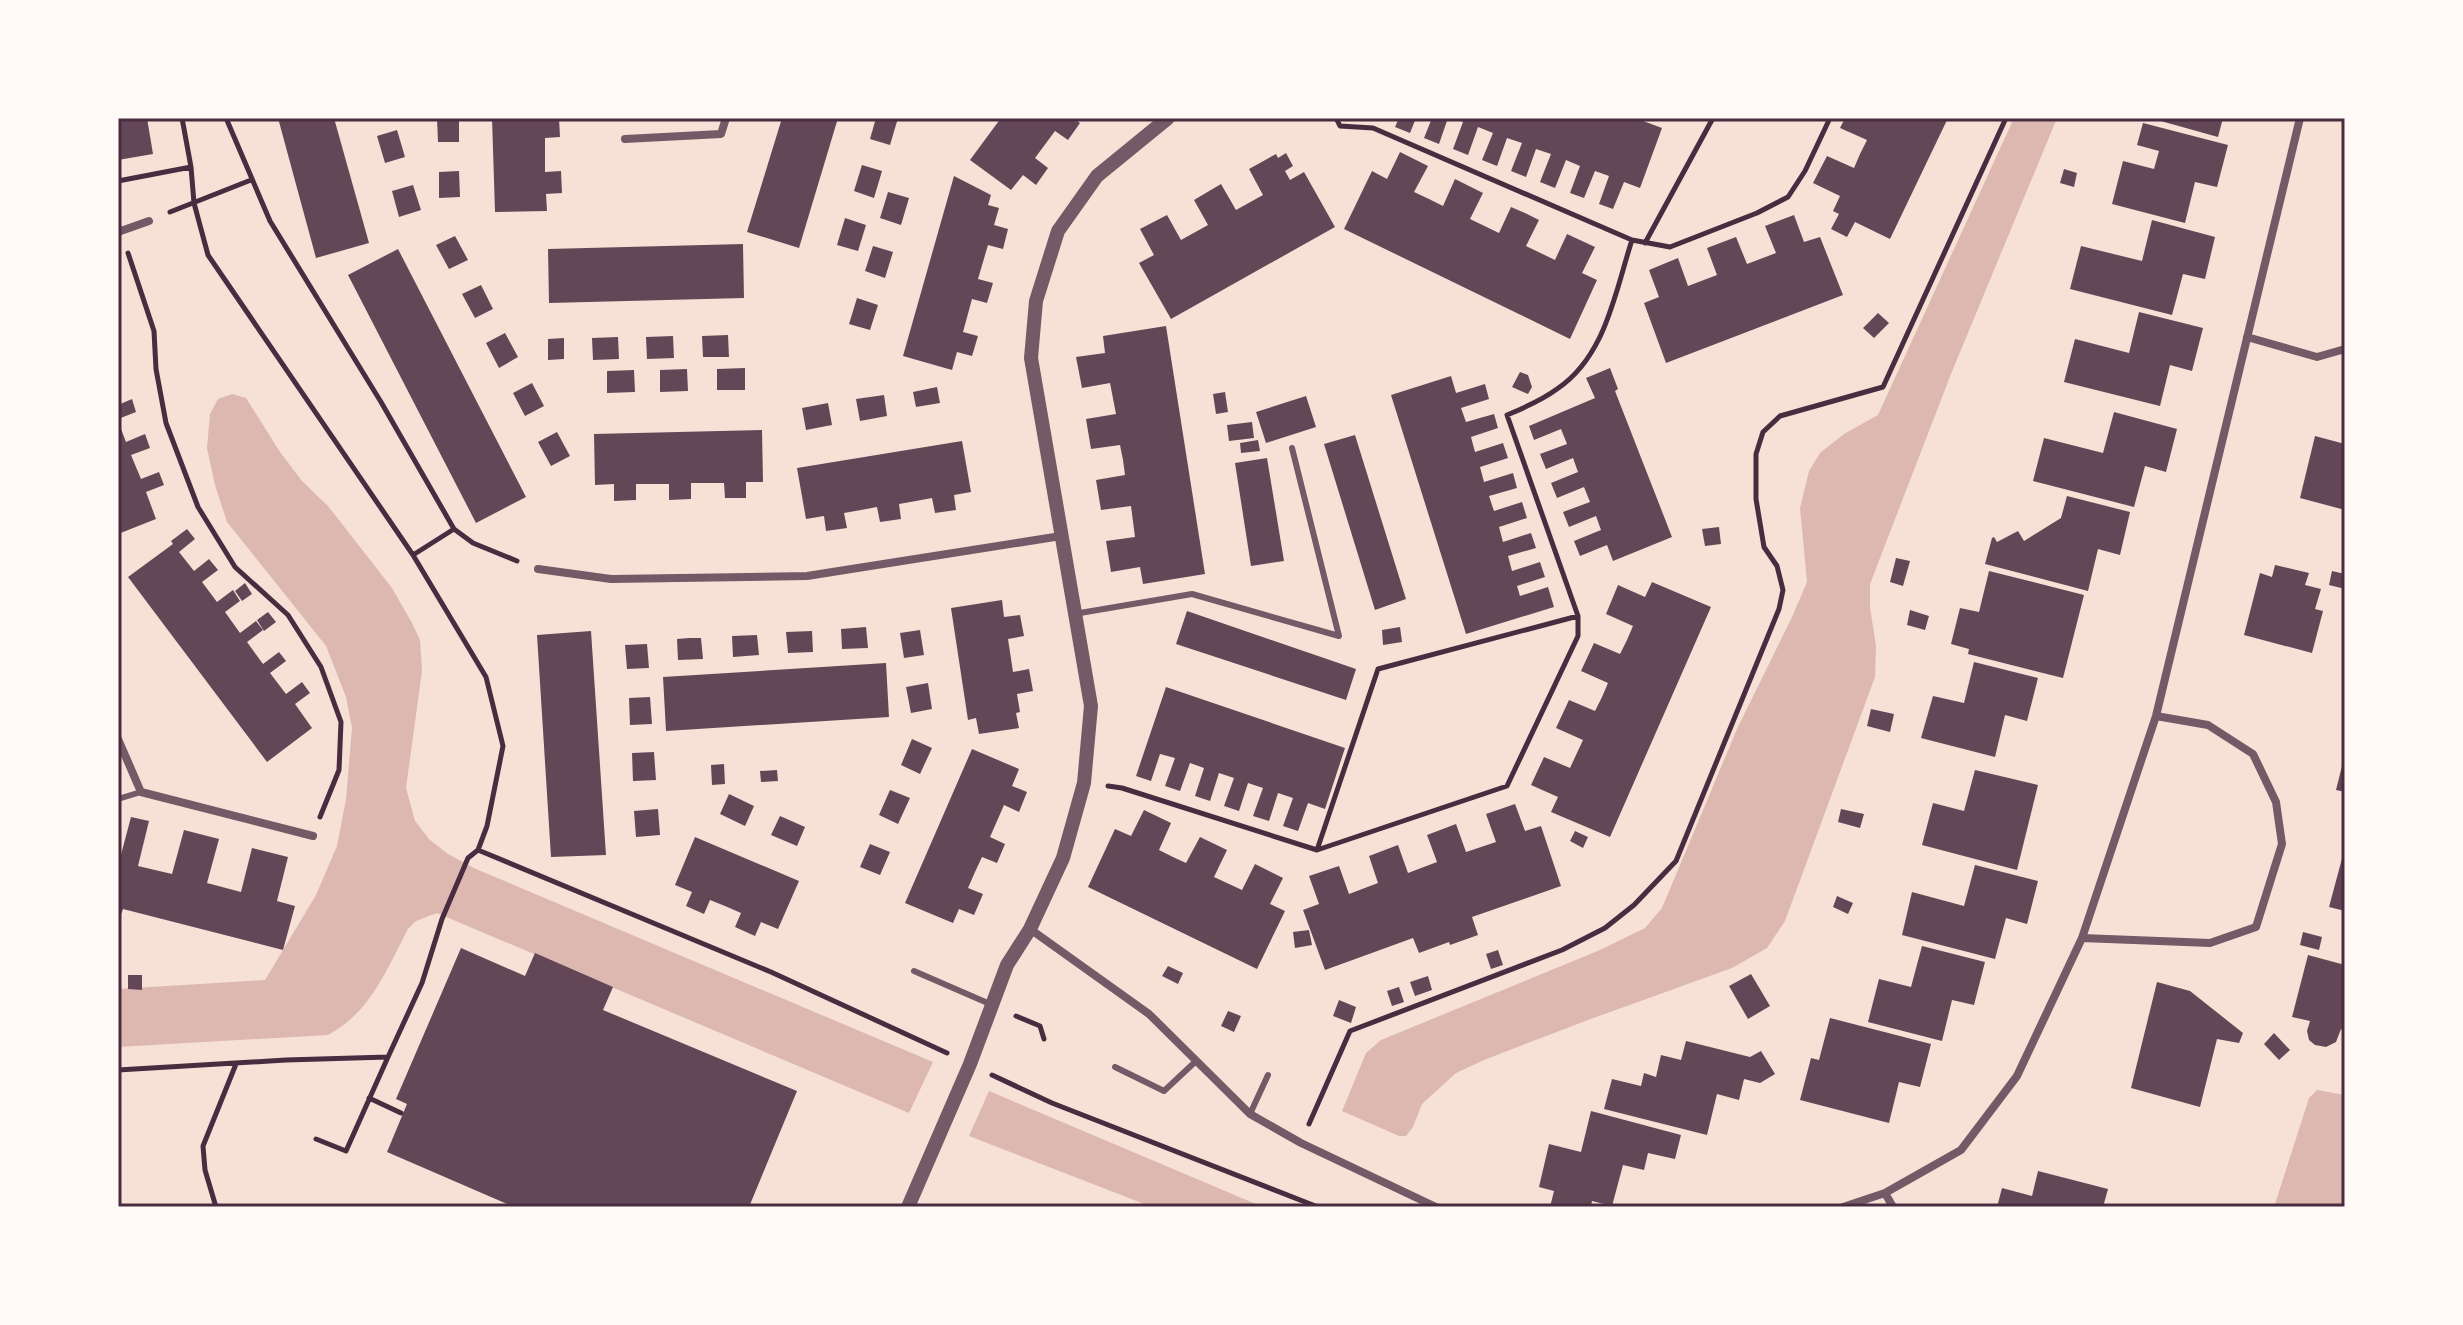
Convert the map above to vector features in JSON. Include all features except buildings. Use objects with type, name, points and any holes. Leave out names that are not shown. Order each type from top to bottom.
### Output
[{"type":"street","points":[[625,139],[721,134],[726,118]]},
{"type":"street","points":[[1843,1207],[1885,1193],[1961,1150],[2017,1076],[2082,938],[2156,716],[2300,118]]},
{"type":"street","points":[[908,1207],[970,1064],[1007,965],[1030,929],[1063,858],[1084,783],[1091,706],[1031,358],[1036,301],[1058,231],[1097,176],[1164,119]]},
{"type":"street","points":[[119,232],[149,221]]},
{"type":"street","points":[[2247,337],[2317,357],[2345,349]]},
{"type":"street","points":[[538,569],[611,579],[807,576],[1061,536]]},
{"type":"street","points":[[2082,938],[2210,943],[2256,927],[2282,844],[2276,802],[2253,754],[2208,725],[2156,716]]},
{"type":"street","points":[[118,739],[141,792],[313,836]]},
{"type":"street","points":[[1030,929],[1149,1014],[1250,1114],[1301,1143],[1436,1207]]},
{"type":"street","points":[[1885,1193],[1893,1207]]},
{"type":"lane","points":[[1074,614],[1192,594],[1339,636],[1292,448]]},
{"type":"lane","points":[[118,799],[141,792]]},
{"type":"lane","points":[[914,971],[993,1006]]},
{"type":"lane","points":[[1115,1067],[1164,1091],[1195,1062]]},
{"type":"lane","points":[[1250,1114],[1268,1075]]},
{"type":"path","points":[[182,118],[194,203],[208,255],[413,555],[486,677],[503,746],[487,826],[478,850],[468,858],[442,919],[422,983],[346,1151],[316,1139]]},
{"type":"path","points":[[226,118],[270,221],[381,402],[454,529],[473,543],[538,569]]},
{"type":"path","points":[[1336,118],[1340,126],[1373,128],[1632,240],[1670,247],[1757,213],[1788,197],[1805,171],[1830,118]]},
{"type":"path","points":[[1645,243],[1713,118]]},
{"type":"path","points":[[1301,1143],[1350,1031],[1562,950],[1605,928],[1634,905],[1676,861],[1779,609],[1783,590],[1777,566],[1764,547],[1756,499],[1756,454],[1763,432],[1780,416],[1883,387],[2006,118]]},
{"type":"path","points":[[118,181],[191,167]]},
{"type":"path","points":[[194,203],[251,180]]},
{"type":"path","points":[[119,232],[154,331],[156,369],[166,423],[198,507],[235,567],[288,615],[321,667],[341,722],[339,770],[313,836]]},
{"type":"path","points":[[1084,783],[1122,788],[1317,850],[1507,786],[1578,636],[1578,616],[1507,415],[1560,388],[1582,367],[1602,336],[1632,240]]},
{"type":"path","points":[[413,555],[454,529]]},
{"type":"path","points":[[1317,850],[1378,669],[1578,616]]},
{"type":"path","points":[[478,850],[771,972],[1052,1103],[1318,1207]]},
{"type":"path","points":[[993,1006],[1040,1026],[1044,1039]]},
{"type":"path","points":[[118,1070],[388,1057]]},
{"type":"path","points":[[216,1207],[205,1170],[203,1146],[236,1064]]},
{"type":"path","points":[[369,1098],[401,1113]]},
{"type":"shaded area","points":[[2014,118],[2057,118],[1951,374],[1870,584],[1876,646],[1875,677],[1785,921],[1767,948],[1732,968],[1588,1020],[1456,1073],[1422,1104],[1406,1136],[1399,1136],[1342,1111],[1366,1053],[1381,1040],[1600,950],[1645,928],[1662,908],[1737,729],[1807,582],[1800,508],[1809,471],[1820,453],[1844,434],[1878,415]]},
{"type":"shaded area","points":[[232,394],[246,398],[302,481],[328,506],[392,588],[420,640],[422,671],[406,788],[415,821],[429,839],[448,854],[476,869],[933,1062],[909,1113],[437,913],[416,921],[408,929],[376,989],[355,1015],[328,1035],[118,1047],[118,989],[265,980],[316,895],[337,846],[346,799],[352,728],[346,697],[326,646],[227,522],[215,485],[207,448],[210,414],[218,399]]},
{"type":"shaded area","points":[[2317,1090],[2345,1095],[2345,1207],[2274,1207],[2309,1098]]},
{"type":"shaded area","points":[[989,1091],[1263,1207],[1152,1207],[969,1136]]}]
